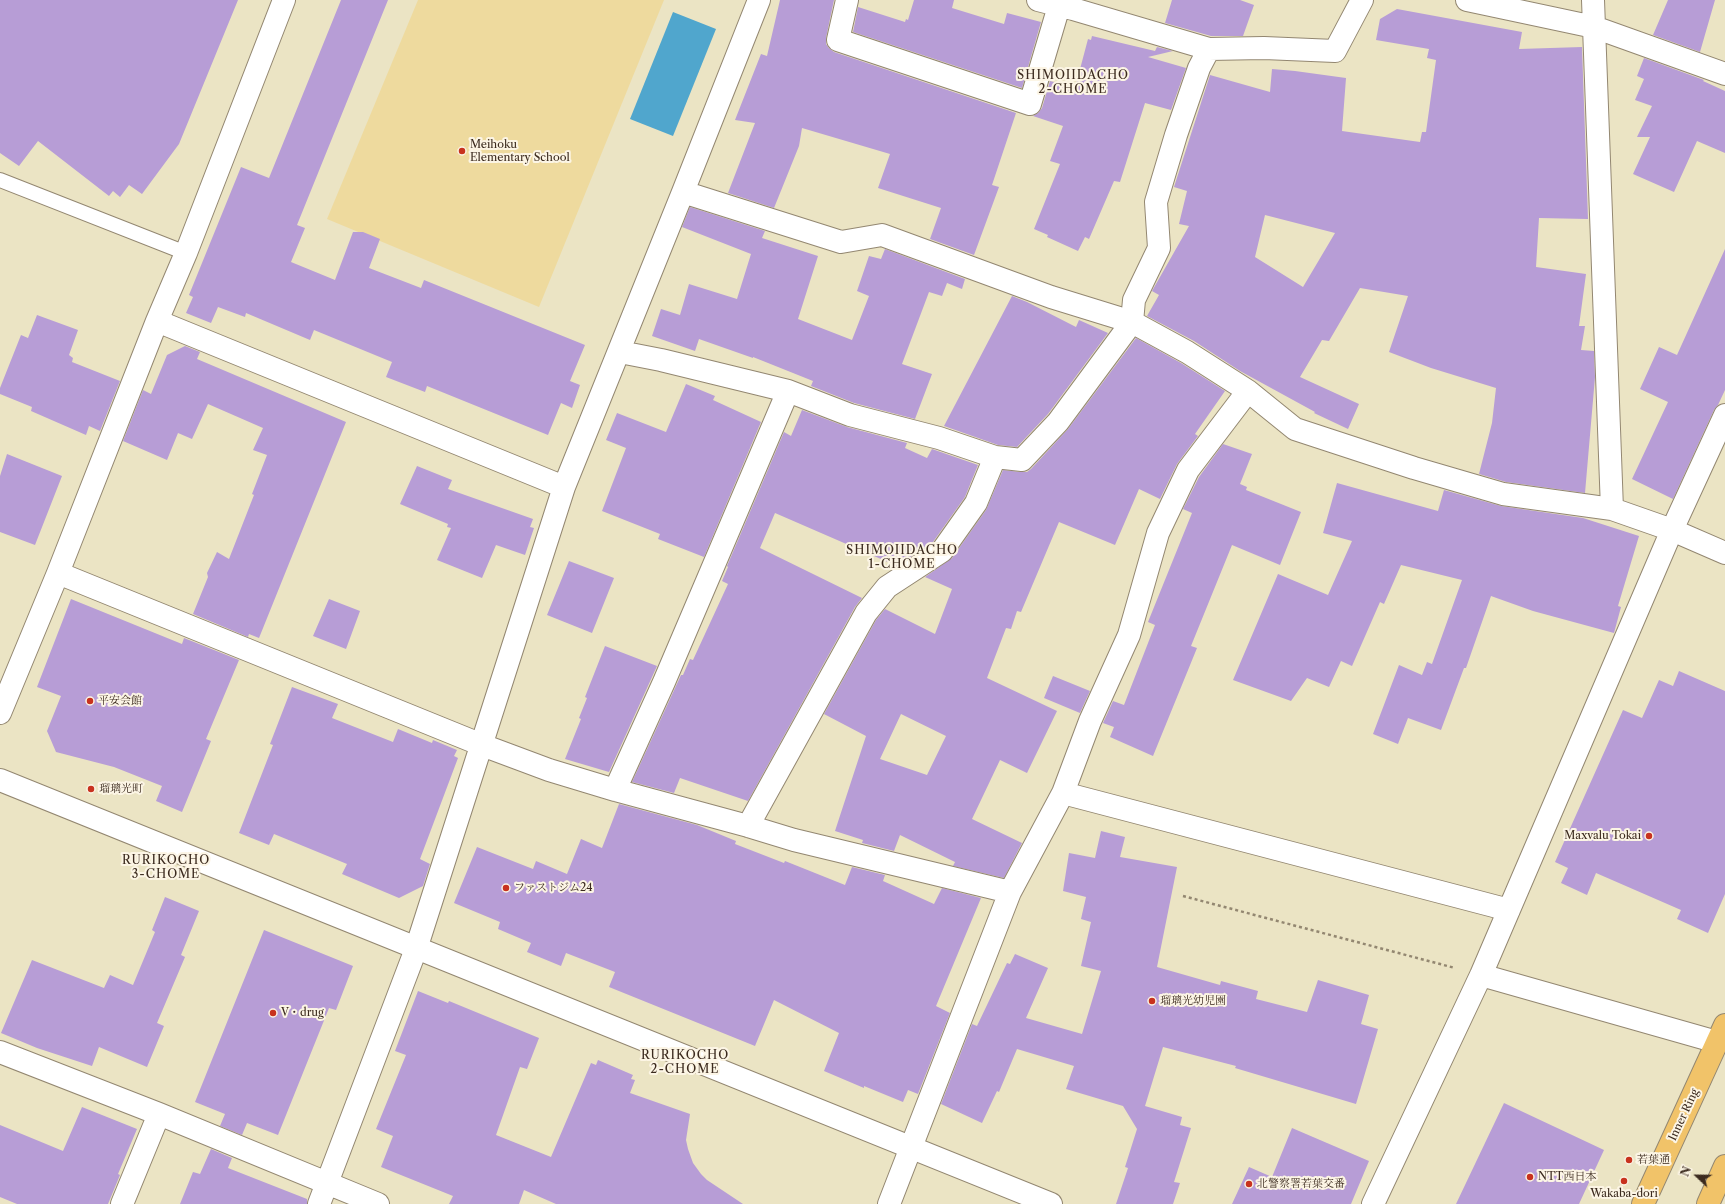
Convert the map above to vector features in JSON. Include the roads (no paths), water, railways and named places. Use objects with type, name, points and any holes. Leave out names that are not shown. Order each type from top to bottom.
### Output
[{"type":"main road","name":"Inner Ring","points":[[1643,1204],[1721,1034]]},
{"type":"main road","points":[[1716,1195],[1725,1166]]},
{"type":"street","points":[[0,712],[58,573],[157,321],[186,253],[284,0]]},
{"type":"street","points":[[319,1204],[416,949],[564,487],[620,352],[759,0]]},
{"type":"street","points":[[847,0],[838,40],[1030,104],[1069,5]]},
{"type":"street","points":[[1038,0],[1069,5],[1209,49],[1264,48],[1335,51],[1362,0]]},
{"type":"street","points":[[1467,0],[1594,27],[1724,68]]},
{"type":"street","points":[[1593,0],[1612,509]]},
{"type":"street","points":[[620,352],[788,391],[850,415],[939,438],[995,457],[1022,460],[1058,422],[1132,322],[1134,300],[1159,248],[1156,202],[1176,135],[1197,76],[1209,49]]},
{"type":"street","points":[[683,192],[841,242],[882,235],[1050,296],[1132,322],[1187,352],[1248,391],[1295,428],[1414,468],[1503,494],[1612,509],[1672,530],[1725,553]]},
{"type":"street","points":[[157,321],[564,487]]},
{"type":"street","points":[[615,790],[664,682],[788,391]]},
{"type":"street","points":[[889,1204],[1010,892],[1063,793],[1090,721],[1128,635],[1158,533],[1188,470],[1248,391]]},
{"type":"street","points":[[1373,1204],[1481,975],[1672,530],[1725,415]]},
{"type":"street","points":[[748,826],[866,613],[887,587],[942,550],[976,503],[995,457]]},
{"type":"street","points":[[58,573],[482,745],[549,770],[794,840],[1010,892]]},
{"type":"street","points":[[0,780],[1050,1204]]},
{"type":"street","points":[[1063,793],[1509,910]]},
{"type":"street","points":[[1481,975],[1721,1034]]},
{"type":"street","points":[[0,1052],[159,1114],[378,1204]]},
{"type":"street","points":[[122,1204],[159,1114]]},
{"type":"lane","points":[[0,180],[186,253]]},
{"type":"water","points":[[673,12],[716,29],[673,136],[630,119]]},
{"type":"place","name":"Meihoku Elementary School","points":[[462,151]]},
{"type":"place","name":"平安会館","points":[[90,701]]},
{"type":"place","name":"瑠璃光町","points":[[91,789]]},
{"type":"place","name":"Maxvalu Tokai","points":[[1649,836]]},
{"type":"place","name":"ファストジム24","points":[[506,888]]},
{"type":"place","name":"瑠璃光幼児園","points":[[1152,1001]]},
{"type":"place","name":"V・drug","points":[[273,1013]]},
{"type":"place","name":"若葉通","points":[[1629,1160]]},
{"type":"place","name":"NTT西日本","points":[[1530,1177]]},
{"type":"place","name":"Wakaba-dori","points":[[1624,1181]]},
{"type":"place","name":"北警察署若葉交番","points":[[1249,1184]]},
{"type":"district","name":"SHIMOIIDACHO 2-CHOME","points":[[1073,83]]},
{"type":"district","name":"SHIMOIIDACHO 1-CHOME","points":[[902,558]]},
{"type":"district","name":"RURIKOCHO 3-CHOME","points":[[166,868]]},
{"type":"district","name":"RURIKOCHO 2-CHOME","points":[[685,1063]]}]
